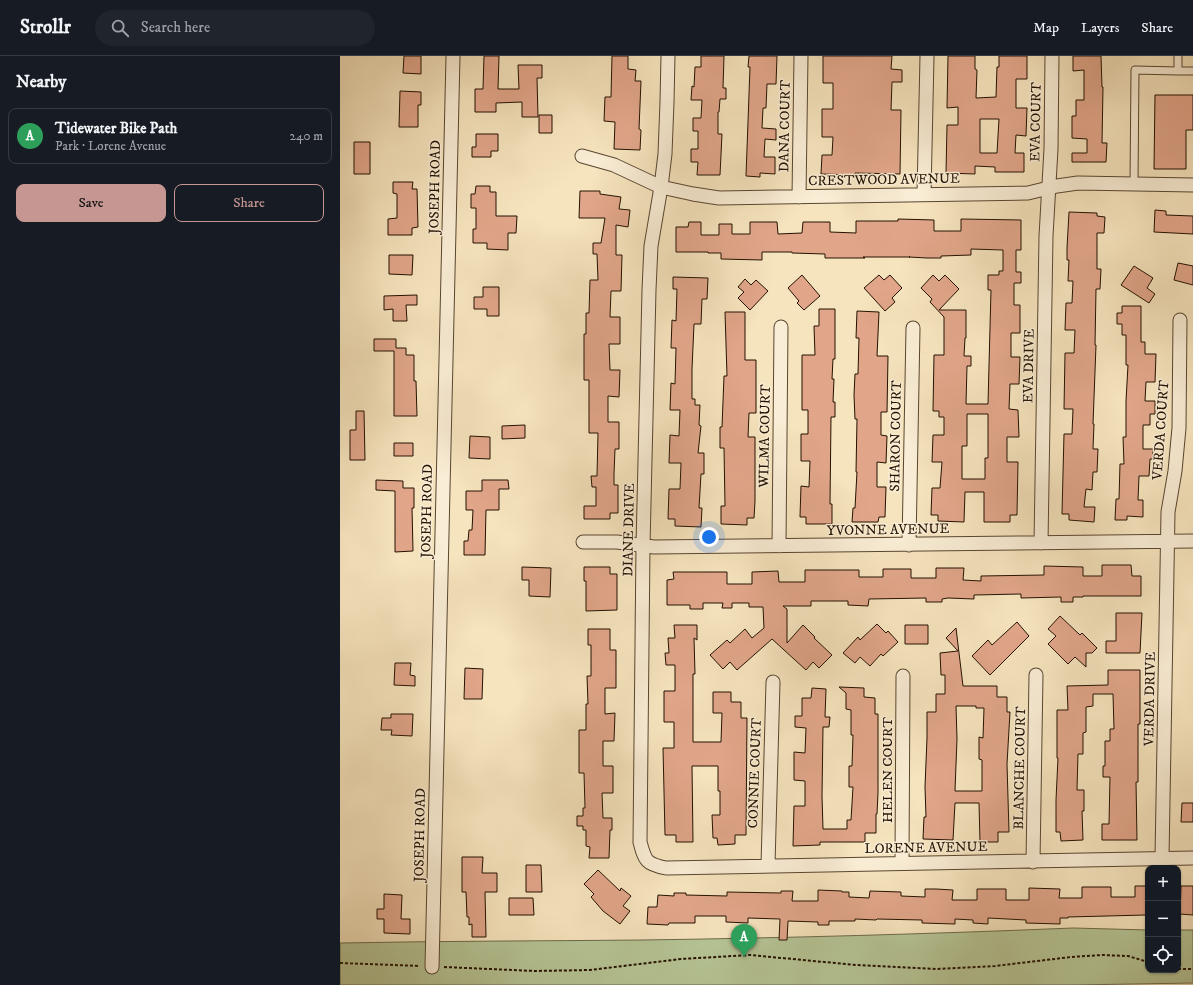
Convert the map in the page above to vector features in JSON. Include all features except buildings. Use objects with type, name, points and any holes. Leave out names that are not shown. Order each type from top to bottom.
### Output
[{"type":"street","name":"JOSEPH ROAD","points":[[432,967],[452,56]]},
{"type":"street","name":"DIANE DRIVE","points":[[659,866],[652,865],[647,861],[644,857],[640,842],[650,254],[665,154],[668,102],[668,56]]},
{"type":"street","name":"DANA COURT","points":[[799,197],[801,56]]},
{"type":"street","points":[[924,194],[926,56]]},
{"type":"street","name":"EVA COURT","points":[[1049,189],[1052,56]]},
{"type":"street","name":"CRESTWOOD AVENUE","points":[[582,156],[614,165],[661,187],[719,198],[1028,193],[1078,183],[1193,185]]},
{"type":"street","name":"EVA DRIVE","points":[[1041,543],[1046,236],[1049,189]]},
{"type":"street","name":"VERDA COURT","points":[[1167,542],[1168,512],[1175,471],[1179,428],[1180,320]]},
{"type":"street","name":"WILMA COURT","points":[[779,546],[781,327]]},
{"type":"street","name":"SHARON COURT","points":[[909,545],[913,328]]},
{"type":"street","name":"YVONNE AVENUE","points":[[583,542],[618,542],[654,547],[1193,541]]},
{"type":"street","name":"VERDA DRIVE","points":[[1162,858],[1167,542]]},
{"type":"street","name":"BLANCHE COURT","points":[[1033,862],[1036,675]]},
{"type":"street","name":"HELEN COURT","points":[[902,863],[903,676]]},
{"type":"street","name":"CONNIE COURT","points":[[768,866],[773,682]]},
{"type":"street","name":"LORENE AVENUE","points":[[659,866],[666,868],[1193,858]]},
{"type":"lane","points":[[1178,56],[1178,71]]},
{"type":"lane","points":[[1134,184],[1135,70],[1193,71]]},
{"type":"path","points":[[340,963],[535,971],[590,970],[681,959],[750,955],[856,965],[937,969],[995,966],[1102,955],[1128,956],[1145,961]]},
{"type":"path","points":[[1181,970],[1193,969]]},
{"type":"green space","points":[[1073,928],[1145,930],[1145,973],[1181,973],[1181,930],[1193,930],[1193,983],[1073,985],[340,985],[340,943],[642,940],[911,934]]},
{"type":"place","name":"Tidewater Bike Path","points":[[744,957]]}]
